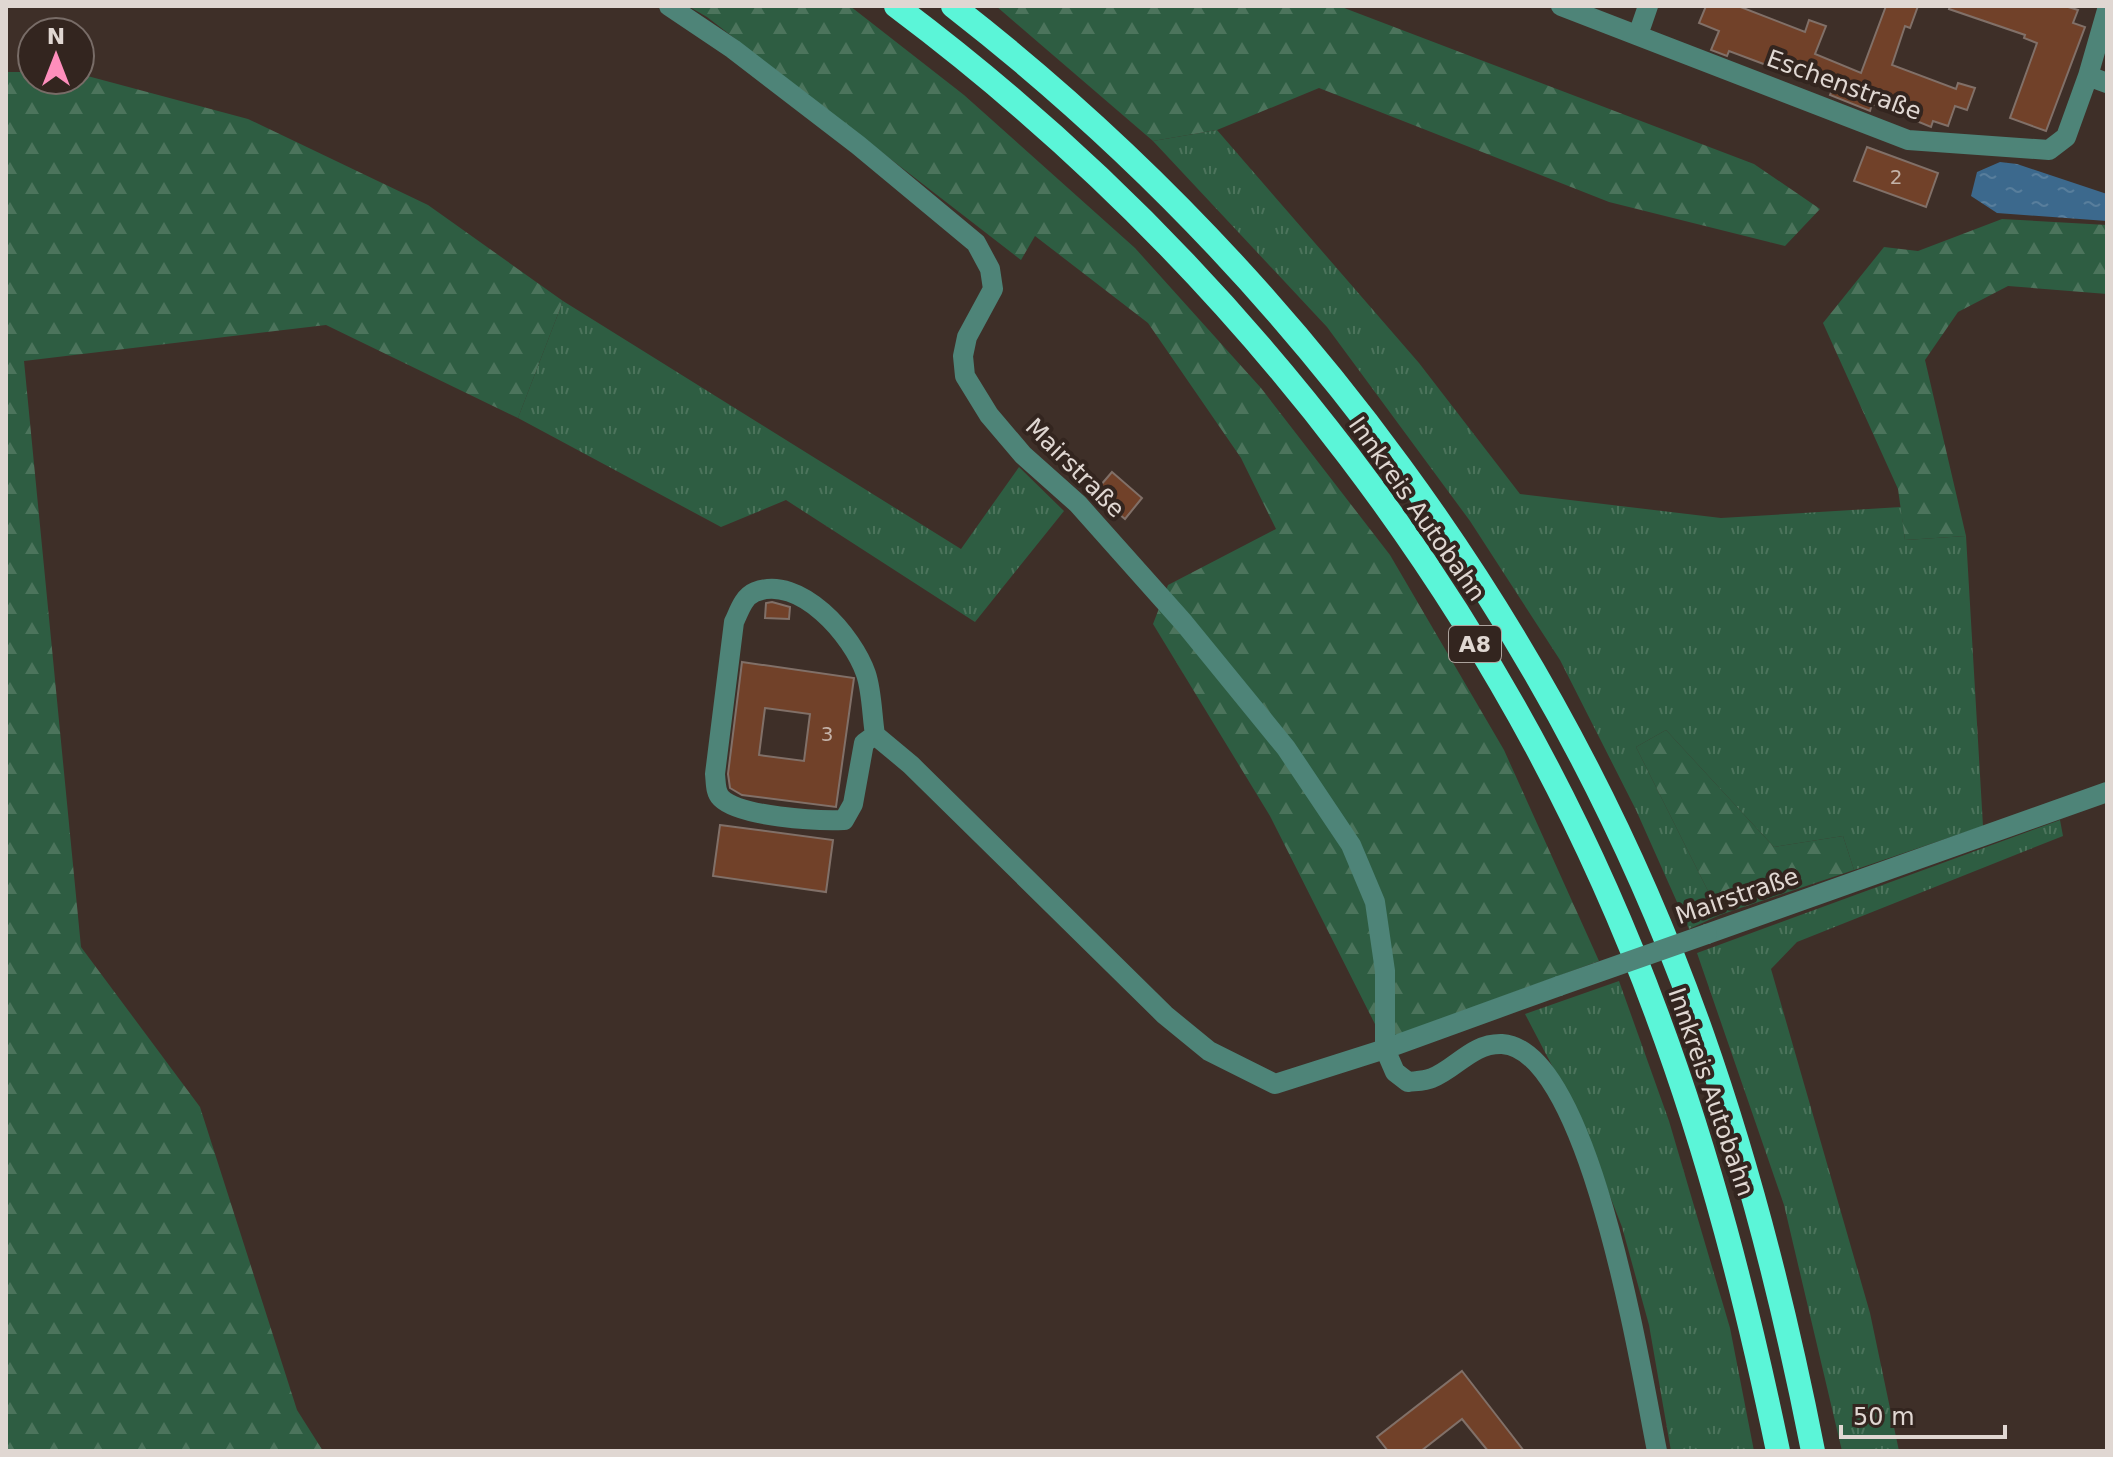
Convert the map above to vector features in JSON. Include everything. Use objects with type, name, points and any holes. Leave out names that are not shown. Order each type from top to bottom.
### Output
[{"type":"highway","name":"Innkreis Autobahn","points":[[896,6],[945,42],[1067,148],[1149,225],[1229,311],[1304,399],[1355,466],[1408,539],[1464,625],[1503,689],[1584,844],[1625,933],[1656,1011],[1710,1170],[1734,1256],[1778,1451]]},
{"type":"highway","name":"Innkreis Autobahn","points":[[953,6],[1057,91],[1125,153],[1204,232],[1274,309],[1328,373],[1414,487],[1513,637],[1567,733],[1626,852],[1701,1030],[1778,1286],[1813,1451]]},
{"type":"street","name":"Mairstraße","points":[[669,6],[733,49],[858,145],[976,243],[990,269],[993,289],[967,337],[963,356],[965,376],[989,415],[1023,455],[1078,504],[1193,634],[1286,748],[1351,845],[1375,902],[1385,971],[1385,1049]]},
{"type":"street","name":"Eschenstraße","points":[[1561,6],[1908,140],[2049,150],[2066,137],[2097,79],[2107,10]]},
{"type":"street","points":[[1638,35],[1648,6]]},
{"type":"street","points":[[782,590],[810,600],[830,620],[850,641],[866,675],[875,735],[864,743],[853,804],[844,820],[744,810],[722,799],[717,791],[715,774],[734,622],[744,601],[755,592],[782,590]]},
{"type":"street","name":"Mairstraße","points":[[875,735],[911,765],[1165,1015],[1209,1051],[1275,1084],[1385,1049],[2107,792]]},
{"type":"street","points":[[1385,1049],[1395,1072],[1408,1082],[1433,1078],[1464,1056],[1485,1046],[1504,1044],[1521,1051],[1539,1068],[1565,1104],[1594,1175],[1616,1255],[1657,1451]]},
{"type":"green space","points":[[688,6],[850,6],[964,95],[1135,248],[1261,388],[1390,555],[1504,750],[1599,961],[1383,1040],[1270,816],[1153,624],[1168,585],[1276,529],[1241,458],[1148,323],[1035,236],[1021,260],[707,17]]},
{"type":"green space","points":[[996,6],[1339,6],[1754,164],[1820,209],[1785,246],[1609,202],[1319,88],[1217,130],[1153,141]]},
{"type":"green space","points":[[6,72],[16,72],[16,96],[96,96],[96,78],[248,119],[428,205],[563,301],[518,418],[326,325],[24,361],[81,947],[200,1107],[297,1410],[323,1451],[6,1451]]},
{"type":"green space","points":[[1217,130],[1419,363],[1520,494],[1721,518],[1901,507],[1905,540],[1966,536],[1983,826],[1854,870],[1843,836],[1774,847],[1666,730],[1636,747],[1720,915],[1689,929],[1636,810],[1560,660],[1470,521],[1327,327],[1153,141]]},
{"type":"green space","points":[[2002,219],[2107,225],[2107,294],[2008,286],[1958,312],[1925,360],[1966,536],[1905,540],[1898,489],[1823,323],[1884,247],[1918,251]]},
{"type":"green space","points":[[563,301],[961,549],[1019,467],[1064,511],[975,622],[786,500],[721,527],[518,418]]},
{"type":"green space","points":[[1666,730],[1774,847],[1843,836],[1854,870],[1720,915],[1636,747]]},
{"type":"green space","points":[[2060,820],[2063,836],[1797,942],[1771,969],[1870,1313],[1899,1451],[1842,1451],[1784,1205],[1697,953]]},
{"type":"green space","points":[[1619,981],[1669,1121],[1730,1328],[1754,1451],[1671,1451],[1649,1325],[1622,1227],[1580,1119],[1525,1014]]},
{"type":"water","points":[[2000,162],[2017,164],[2107,194],[2107,221],[1997,213],[1971,196],[1977,172]]},
{"type":"building","points":[[1706,6],[1738,6],[1805,32],[1809,20],[1826,26],[1815,54],[1861,73],[1886,6],[1918,6],[1910,28],[1905,26],[1892,65],[1956,89],[1958,83],[1975,88],[1967,110],[1955,106],[1948,126],[1933,121],[1931,127],[1914,120],[1917,115],[1883,101],[1880,107],[1872,104],[1870,111],[1830,95],[1836,80],[1797,65],[1793,75],[1729,51],[1727,56],[1711,50],[1719,31],[1699,23]]},
{"type":"building","points":[[1950,6],[2065,6],[2078,10],[2073,23],[2085,27],[2046,131],[2010,118],[2037,43],[2024,38],[2025,35],[1949,9]]},
{"type":"building","points":[[1867,147],[1938,173],[1926,207],[1854,181]]},
{"type":"building","points":[[1112,472],[1142,498],[1125,519],[1094,493]]},
{"type":"building","points":[[766,603],[790,607],[789,619],[765,618]]},
{"type":"building","points":[[742,662],[854,678],[836,807],[742,795],[730,788],[728,774]],"holes":[[[765,708],[810,714],[804,761],[759,755]]]},
{"type":"building","points":[[720,825],[833,840],[826,892],[713,876]]},
{"type":"building","points":[[1462,1371],[1524,1451],[1488,1451],[1462,1419],[1421,1451],[1388,1451],[1377,1437]]}]
